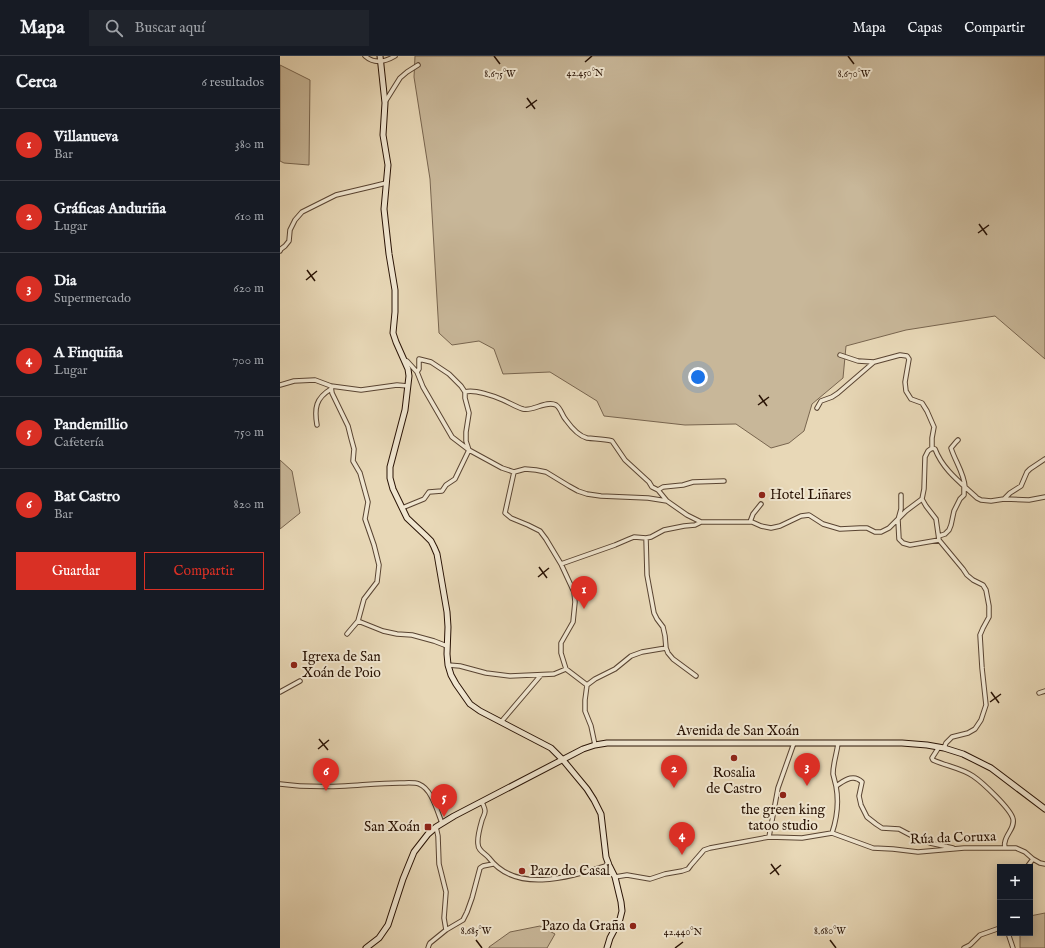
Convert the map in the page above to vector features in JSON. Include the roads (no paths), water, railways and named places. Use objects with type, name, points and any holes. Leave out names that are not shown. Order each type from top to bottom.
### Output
[{"type":"street","points":[[365,56],[369,60],[381,62],[395,56]]},
{"type":"street","points":[[380,56],[385,103],[383,135],[388,165],[384,209],[395,290],[393,332],[408,369],[409,376],[405,410],[390,467],[390,478],[393,489],[407,518],[431,541],[437,554],[447,612],[448,665],[456,684],[470,704],[480,711],[552,748],[594,800],[600,814],[606,857],[616,877],[622,911],[620,919],[610,938],[608,948]]},
{"type":"street","points":[[385,103],[400,78],[418,65]]},
{"type":"street","points":[[280,250],[289,241],[290,230],[295,220],[302,212],[336,195],[386,183]]},
{"type":"street","points":[[840,355],[858,361],[874,362],[900,355],[907,356],[909,359],[906,391],[911,399],[922,404],[927,411],[934,427],[932,448],[935,450],[948,471],[977,498],[991,501],[1004,499],[1029,500],[1045,497]]},
{"type":"street","points":[[402,508],[424,499],[429,492],[442,491],[446,485],[455,479],[469,450],[466,441],[469,413],[465,392],[456,380],[431,362],[419,359],[419,369],[417,372]]},
{"type":"street","points":[[404,360],[407,361],[417,372],[452,437],[469,450],[502,468],[514,472],[525,469],[546,472],[578,491],[587,494],[648,498],[667,501]]},
{"type":"street","points":[[818,408],[821,401],[838,393],[874,362]]},
{"type":"street","points":[[280,385],[294,381],[316,380],[331,388],[361,390],[397,385],[408,386]]},
{"type":"street","points":[[317,425],[315,413],[316,406],[320,399],[331,388]]},
{"type":"street","points":[[331,388],[348,426],[354,449],[353,461],[360,473],[368,502],[365,519],[379,565],[377,582],[364,598],[358,621],[347,634]]},
{"type":"street","points":[[465,392],[470,391],[501,399],[525,410],[555,404],[559,408],[565,420],[581,435],[586,438],[612,441],[625,460],[649,482],[652,487],[658,490],[667,501],[687,515],[701,522],[752,522],[771,528],[780,526],[801,516],[809,515],[823,524],[840,529],[867,528],[875,532],[881,532],[889,528],[906,511],[922,499]]},
{"type":"street","points":[[901,495],[901,508],[898,520],[899,539],[910,545],[939,538],[945,534],[951,525],[954,511],[960,499],[964,495],[965,481],[953,456],[951,448],[958,440]]},
{"type":"street","points":[[932,448],[928,451],[925,457],[924,489],[922,499],[936,519],[939,538],[967,575],[983,585],[986,590],[989,606],[989,617],[980,635],[986,705],[984,713],[975,729],[968,733],[952,737],[932,758],[933,760],[973,776],[1001,802],[1011,814],[1013,822],[1012,827],[1004,840],[1005,848]]},
{"type":"street","points":[[1004,499],[1021,486],[1027,472],[1030,469],[1045,459]]},
{"type":"street","points":[[514,472],[505,513],[511,518],[540,532],[561,564],[574,592],[575,602],[573,622],[561,642],[561,653],[566,669],[587,685]]},
{"type":"street","points":[[658,490],[663,487],[683,485],[693,482],[724,481]]},
{"type":"street","points":[[750,522],[753,514],[761,504]]},
{"type":"street","points":[[561,564],[615,545],[629,538],[646,538],[656,535],[664,530],[695,525],[701,522]]},
{"type":"street","points":[[646,538],[647,575],[654,613],[663,627],[666,648],[673,659],[696,676]]},
{"type":"street","points":[[358,621],[382,631],[412,635],[448,646]]},
{"type":"street","points":[[587,685],[614,669],[631,656],[642,652],[666,648]]},
{"type":"street","points":[[448,665],[460,666],[486,673],[510,676],[554,674],[566,669]]},
{"type":"street","points":[[501,722],[541,675]]},
{"type":"street","points":[[280,692],[300,682]]},
{"type":"street","points":[[587,685],[585,711],[591,726],[595,745]]},
{"type":"street","points":[[1039,693],[1045,691]]},
{"type":"street","name":"Avenida de San Xoán","points":[[366,948],[379,938],[388,925],[403,879],[414,852],[428,834],[442,823],[583,749],[595,745],[607,743],[838,743],[916,744],[942,747],[991,768],[1045,809]]},
{"type":"street","points":[[769,837],[778,788],[794,743]]},
{"type":"street","points":[[616,877],[627,875],[650,879],[688,869],[704,850],[731,843],[769,837],[802,838],[832,833],[838,807],[833,772],[838,743]]},
{"type":"street","points":[[836,786],[847,779],[860,779],[862,782],[858,796],[861,805],[867,817],[876,824],[882,828],[899,829],[918,839],[930,843],[958,849]]},
{"type":"street","points":[[280,784],[301,787],[316,787],[388,783],[419,784],[432,798],[442,823]]},
{"type":"street","points":[[482,802],[485,812],[480,827],[478,844],[479,849],[493,864],[511,875],[524,880],[559,878],[609,865]]},
{"type":"street","points":[[436,827],[438,836],[439,864],[446,892],[444,918],[446,930]]},
{"type":"street","name":"Rúa da Coruxa","points":[[832,833],[873,848],[918,852],[958,849],[1016,848],[1025,852],[1033,859],[1045,864]]},
{"type":"street","points":[[1030,864],[1033,859]]},
{"type":"street","points":[[429,946],[446,930],[462,920],[467,912],[480,868],[493,864]]},
{"type":"street","points":[[964,948],[970,945],[980,935],[997,929]]},
{"type":"street","points":[[1009,936],[1013,948]]},
{"type":"place","name":"Hotel Liñares","points":[[762,495]]},
{"type":"place","name":"Villanueva","points":[[584,609]]},
{"type":"place","name":"Igrexa de San Xoán de Poio","points":[[294,665]]},
{"type":"place","name":"Rosalia de Castro","points":[[734,758]]},
{"type":"place","name":"Dia","points":[[807,786]]},
{"type":"place","name":"Gráficas Anduriña","points":[[674,788]]},
{"type":"place","name":"Bat Castro","points":[[326,791]]},
{"type":"place","name":"the green king tatoo studio","points":[[783,795]]},
{"type":"place","name":"Pandemillio","points":[[444,817]]},
{"type":"place","name":"San Xoán","points":[[428,827]]},
{"type":"place","name":"A Finquiña","points":[[682,855]]},
{"type":"place","name":"Pazo do Casal","points":[[522,871]]},
{"type":"place","name":"Pazo da Graña","points":[[633,926]]}]
